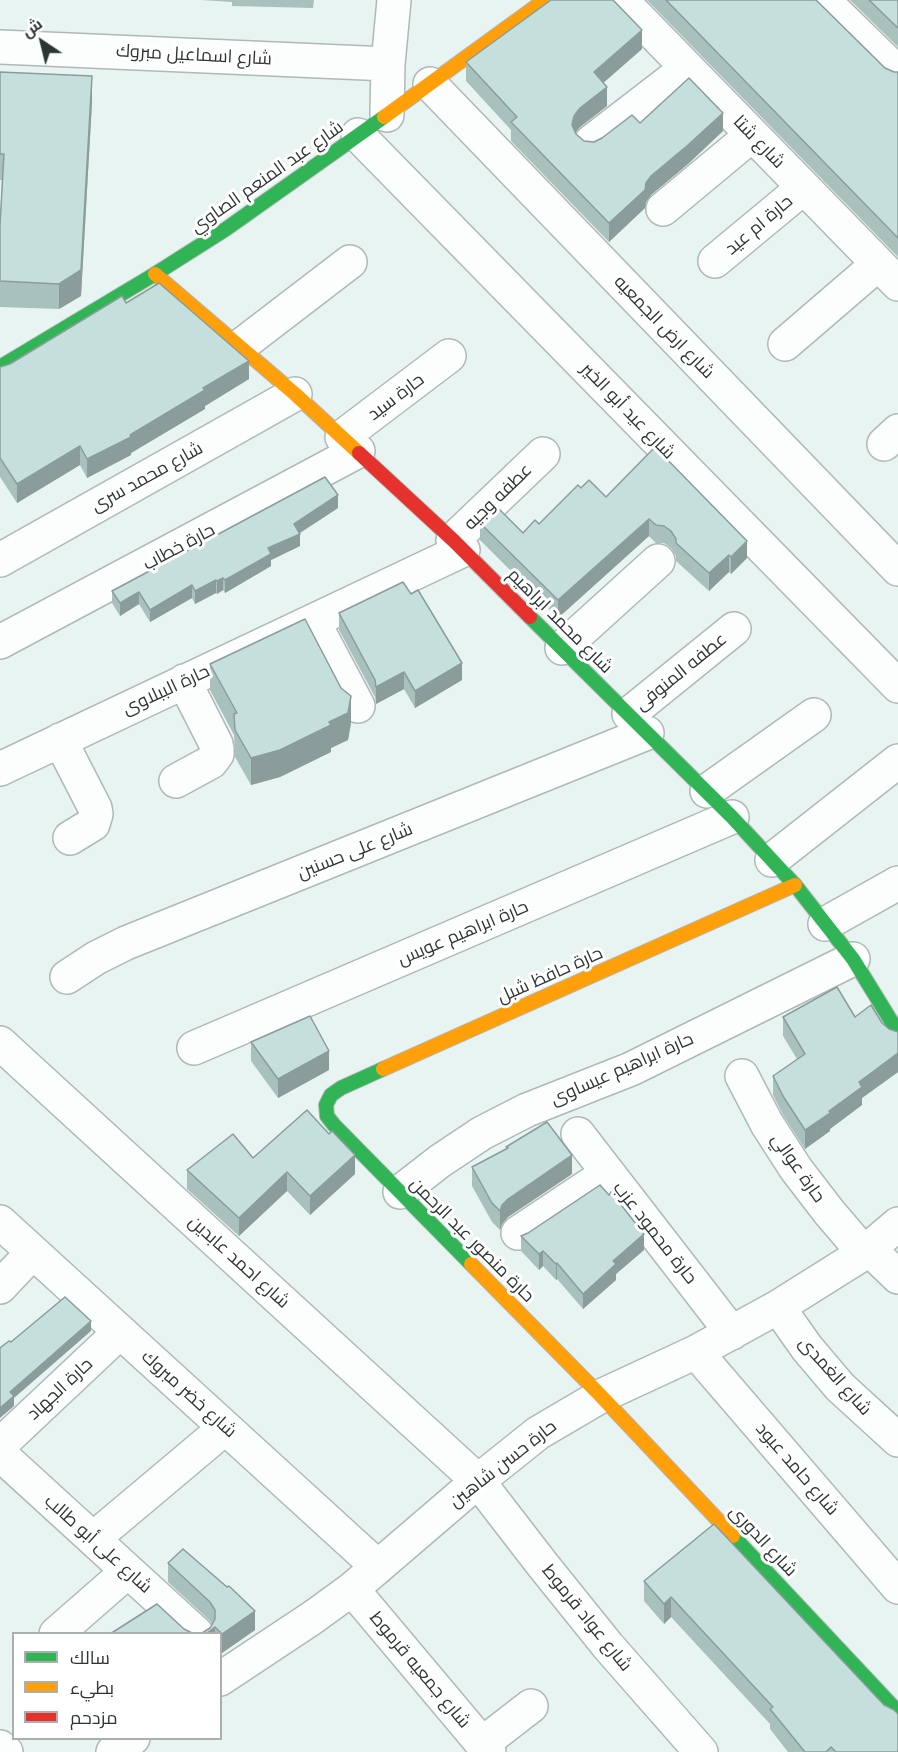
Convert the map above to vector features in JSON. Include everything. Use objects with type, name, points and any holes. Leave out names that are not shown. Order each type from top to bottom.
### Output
[{"type":"street","points":[[387,115],[388,64],[394,0]]},
{"type":"street","name":"شارع عبد المنعم الصاوي","points":[[0,367],[226,229],[545,0]]},
{"type":"street","name":"شارع شتا","points":[[621,0],[888,274]]},
{"type":"street","points":[[823,0],[898,73]]},
{"type":"street","name":"شارع اسماعيل مبروك","points":[[0,46],[388,64]]},
{"type":"street","points":[[591,142],[687,68]]},
{"type":"street","name":"شارع ارض الجمعيه","points":[[430,84],[898,569]]},
{"type":"street","name":"شارع عيد أبو الخير","points":[[358,135],[898,686]]},
{"type":"street","points":[[663,209],[752,135]]},
{"type":"street","name":"حارة ام عيد","points":[[715,261],[803,188]]},
{"type":"street","points":[[239,347],[350,262]]},
{"type":"street","name":"شارع محمد ابراهيم","points":[[155,274],[295,394],[458,545],[707,791],[795,885],[853,959],[898,1032]]},
{"type":"street","points":[[785,344],[888,274]]},
{"type":"street","name":"حارة سيد","points":[[350,444],[449,356]]},
{"type":"street","name":"شارع محمد سرى","points":[[0,560],[295,394]]},
{"type":"street","name":"حارة خطاب","points":[[0,642],[350,444]]},
{"type":"street","name":"عطفه وجيه","points":[[458,545],[543,454]]},
{"type":"street","name":"حارة الببلاوى","points":[[0,769],[313,621],[458,545]]},
{"type":"street","points":[[562,648],[658,561]]},
{"type":"street","points":[[313,621],[358,706]]},
{"type":"street","name":"عطفه المنوفى","points":[[638,723],[734,629]]},
{"type":"street","points":[[176,781],[211,762],[217,754],[216,744],[184,681]]},
{"type":"street","points":[[707,791],[814,715]]},
{"type":"street","name":"شارع على حسنين","points":[[67,977],[96,958],[126,943],[638,723]]},
{"type":"street","points":[[60,740],[96,814],[93,825],[70,838]]},
{"type":"street","points":[[772,860],[898,761]]},
{"type":"street","name":"حارة ابراهيم عويس","points":[[194,1048],[732,817]]},
{"type":"street","points":[[825,924],[898,883]]},
{"type":"street","name":"حارة حافظ شبل","points":[[326,1105],[331,1095],[341,1088],[795,885]]},
{"type":"street","name":"حارة ابراهيم عيساوى","points":[[400,1192],[440,1161],[482,1133],[518,1115],[631,1069],[853,959]]},
{"type":"street","name":"شارع احمد عابدين","points":[[0,1043],[478,1481]]},
{"type":"street","name":"حارة عوالي","points":[[742,1076],[767,1124],[796,1169],[829,1212],[867,1251],[898,1277]]},
{"type":"street","name":"حارة منصور عبد الرحمن","points":[[326,1105],[327,1116],[334,1125],[601,1396]]},
{"type":"street","name":"حارة محمود عزب","points":[[578,1134],[732,1333]]},
{"type":"street","points":[[518,1233],[608,1173]]},
{"type":"street","name":"شارع خضر مبروك","points":[[0,1222],[378,1567]]},
{"type":"street","name":"حارة حسن شاهين","points":[[226,1668],[312,1618],[352,1589],[538,1433],[601,1396],[696,1352],[778,1307],[867,1251],[898,1224]]},
{"type":"street","points":[[0,1287],[33,1252]]},
{"type":"street","name":"شارع الغمدى","points":[[778,1307],[807,1348],[840,1387],[898,1440]]},
{"type":"street","name":"حارة الجهاد","points":[[0,1445],[120,1332]]},
{"type":"street","name":"شارع حامد عبود","points":[[696,1352],[898,1587]]},
{"type":"street","name":"شارع الدورى","points":[[601,1396],[898,1712]]},
{"type":"street","points":[[93,1539],[225,1428]]},
{"type":"street","name":"شارع على أبو طالب","points":[[0,1454],[195,1632]]},
{"type":"street","name":"شارع عواد قرموط","points":[[478,1481],[608,1646],[700,1752]]},
{"type":"street","points":[[58,1632],[128,1571]]},
{"type":"street","name":"شارع جمعيه قرموط","points":[[352,1589],[485,1748]]},
{"type":"street","points":[[485,1748],[531,1706]]},
{"type":"street","points":[[113,1752],[130,1740]]},
{"type":"street","points":[[0,1747],[6,1752]]},
{"type":"building","points":[[551,0],[613,0],[642,30],[594,72],[607,87],[580,108],[574,116],[572,125],[576,134],[584,141],[594,142],[602,138],[632,115],[640,123],[689,78],[723,113],[651,176],[646,183],[645,190],[609,223],[511,122],[517,117],[466,62]]},
{"type":"building","points":[[666,0],[816,0],[885,68],[898,72],[898,238]]},
{"type":"building","points":[[869,0],[898,0],[898,28]]},
{"type":"building","points":[[0,72],[92,76],[81,270],[59,284],[0,281],[4,154],[0,154]]},
{"type":"building","points":[[159,283],[249,361],[130,435],[131,437],[87,459],[80,446],[17,484],[0,458],[0,367],[10,364],[122,296],[126,303]]},
{"type":"building","points":[[655,447],[747,541],[731,557],[729,555],[709,573],[676,543],[671,531],[664,526],[656,525],[649,519],[558,600],[480,523],[497,507],[523,533],[535,520],[539,524],[578,485],[581,488],[589,480],[606,497]]},
{"type":"building","points":[[325,477],[338,495],[294,524],[300,534],[268,548],[271,554],[225,580],[223,578],[216,580],[195,591],[192,585],[150,610],[139,592],[120,603],[112,591]]},
{"type":"building","points":[[403,582],[411,594],[418,590],[462,663],[415,691],[404,672],[376,687],[375,680],[339,613]]},
{"type":"building","points":[[305,619],[341,688],[351,696],[348,713],[329,722],[331,725],[280,750],[251,758],[235,730],[234,714],[237,713],[210,664]]},
{"type":"building","points":[[837,987],[855,1017],[871,1005],[882,1023],[898,1032],[898,1053],[859,1082],[862,1087],[805,1130],[773,1076],[805,1054],[783,1017]]},
{"type":"building","points":[[310,1016],[329,1051],[278,1079],[251,1042]]},
{"type":"building","points":[[307,1110],[329,1134],[332,1131],[355,1155],[310,1196],[287,1172],[239,1218],[187,1170],[233,1134],[253,1158]]},
{"type":"building","points":[[547,1122],[572,1155],[508,1199],[500,1211],[492,1203],[472,1167],[508,1148],[506,1147]]},
{"type":"building","points":[[600,1185],[609,1195],[611,1192],[644,1234],[613,1261],[616,1264],[583,1294],[557,1263],[543,1251],[539,1254],[521,1236]]},
{"type":"building","points":[[65,1297],[91,1321],[10,1392],[14,1396],[0,1408],[0,1348],[9,1341],[11,1342]]},
{"type":"building","points":[[714,1524],[884,1705],[898,1714],[898,1752],[836,1752],[831,1747],[826,1752],[805,1752],[770,1709],[773,1707],[671,1597],[664,1604],[644,1581]]},
{"type":"building","points":[[183,1549],[227,1587],[229,1586],[255,1611],[222,1634],[215,1627],[209,1632],[204,1632],[210,1628],[215,1619],[215,1610],[210,1602],[168,1563]]},
{"type":"building","points":[[157,1604],[190,1632],[113,1632]]},
{"type":"traffic: fast","points":[[0,367],[226,229],[384,117]]},
{"type":"traffic: fast","points":[[530,617],[732,817],[795,885],[853,959],[898,1032]]},
{"type":"traffic: fast","points":[[383,1069],[331,1095],[326,1105],[327,1116],[471,1264]]},
{"type":"traffic: fast","points":[[733,1536],[898,1712]]},
{"type":"traffic: slow","points":[[384,117],[545,0]]},
{"type":"traffic: slow","points":[[155,274],[295,394],[359,453]]},
{"type":"traffic: slow","points":[[383,1069],[795,885]]},
{"type":"traffic: slow","points":[[471,1264],[601,1396],[733,1536]]},
{"type":"traffic: jam","points":[[359,453],[453,540],[530,617]]}]
